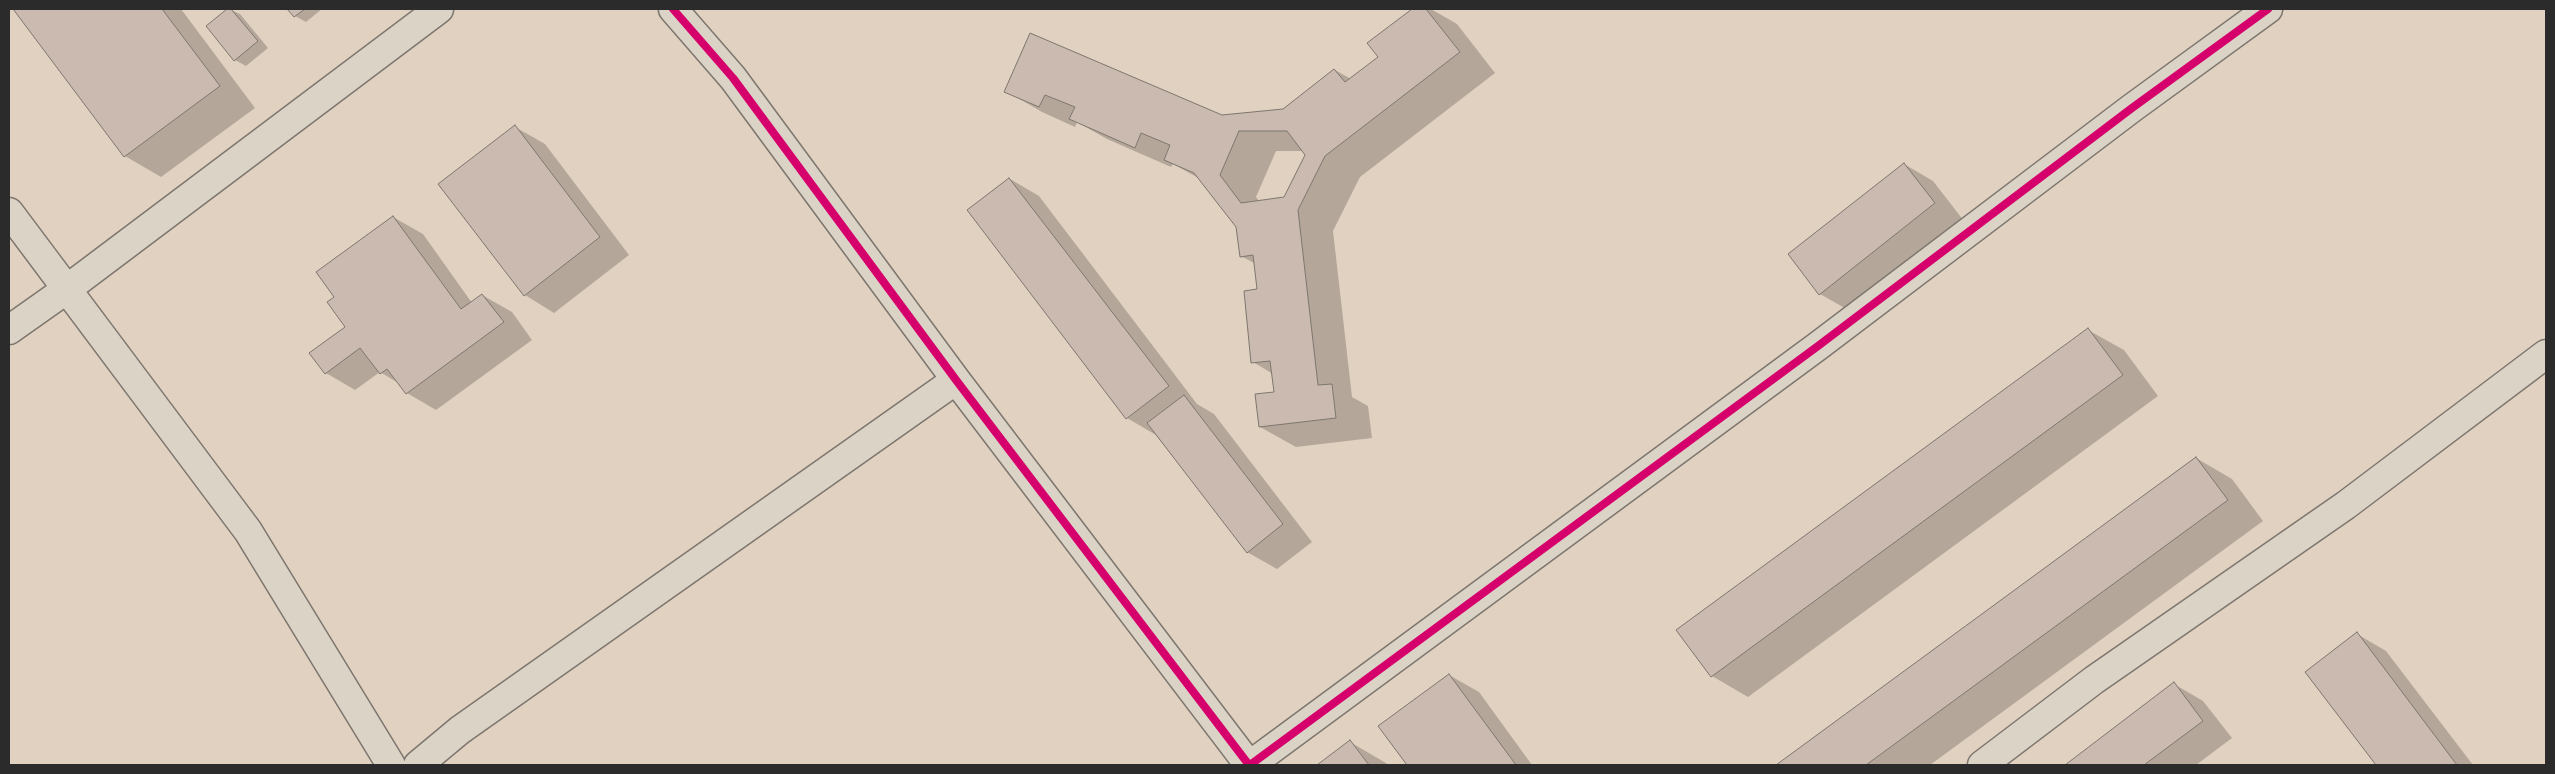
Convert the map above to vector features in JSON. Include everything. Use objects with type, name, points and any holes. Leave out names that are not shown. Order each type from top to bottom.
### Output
[{"type":"street","points":[[9,330],[67,290],[439,9]]},
{"type":"street","points":[[673,9],[733,78],[956,380],[1250,765],[1810,352],[2132,108],[2268,9]]},
{"type":"street","points":[[9,212],[248,531],[390,765]]},
{"type":"street","points":[[1982,765],[2094,680],[2346,505],[2546,354]]},
{"type":"street","points":[[418,765],[460,730],[956,380]]},
{"type":"building","points":[[13,9],[162,9],[220,86],[124,157]]},
{"type":"building","points":[[227,9],[231,9],[258,41],[234,61],[206,26]]},
{"type":"building","points":[[287,9],[305,9],[294,17]]},
{"type":"building","points":[[1412,9],[1426,9],[1460,52],[1325,156],[1298,210],[1318,385],[1332,384],[1336,418],[1259,427],[1255,394],[1274,392],[1270,361],[1251,363],[1244,291],[1257,289],[1253,255],[1240,257],[1236,227],[1194,173],[1164,160],[1170,145],[1141,133],[1135,148],[1069,119],[1075,107],[1045,95],[1039,107],[1004,92],[1030,33],[1222,115],[1283,109],[1334,69],[1345,82],[1378,57],[1367,43]],"holes":[[[1239,131],[1287,131],[1305,155],[1284,197],[1241,203],[1220,175]]]},
{"type":"building","points":[[515,125],[600,237],[524,296],[438,184]]},
{"type":"building","points":[[1904,163],[1935,203],[1819,295],[1788,254]]},
{"type":"building","points":[[1009,178],[1169,386],[1126,419],[967,210]]},
{"type":"building","points":[[393,216],[461,309],[482,294],[504,322],[406,394],[387,369],[380,374],[360,348],[325,374],[309,353],[345,327],[327,302],[334,297],[316,272]]},
{"type":"building","points":[[2088,328],[2123,375],[1711,677],[1676,630]]},
{"type":"building","points":[[1184,395],[1283,524],[1247,553],[1147,423]]},
{"type":"building","points":[[2196,457],[2228,500],[1866,765],[1776,765]]},
{"type":"building","points":[[2357,632],[2457,765],[2376,765],[2305,672]]},
{"type":"building","points":[[1449,674],[1516,765],[1407,765],[1378,726]]},
{"type":"building","points":[[2174,682],[2203,721],[2144,765],[2065,765]]},
{"type":"building","points":[[1350,740],[1369,765],[1317,765]]},
{"type":"cycle path","points":[[673,9],[733,78],[956,380],[1249,765]]},
{"type":"cycle path","points":[[1250,765],[1818,346],[2132,108],[2268,9]]}]
